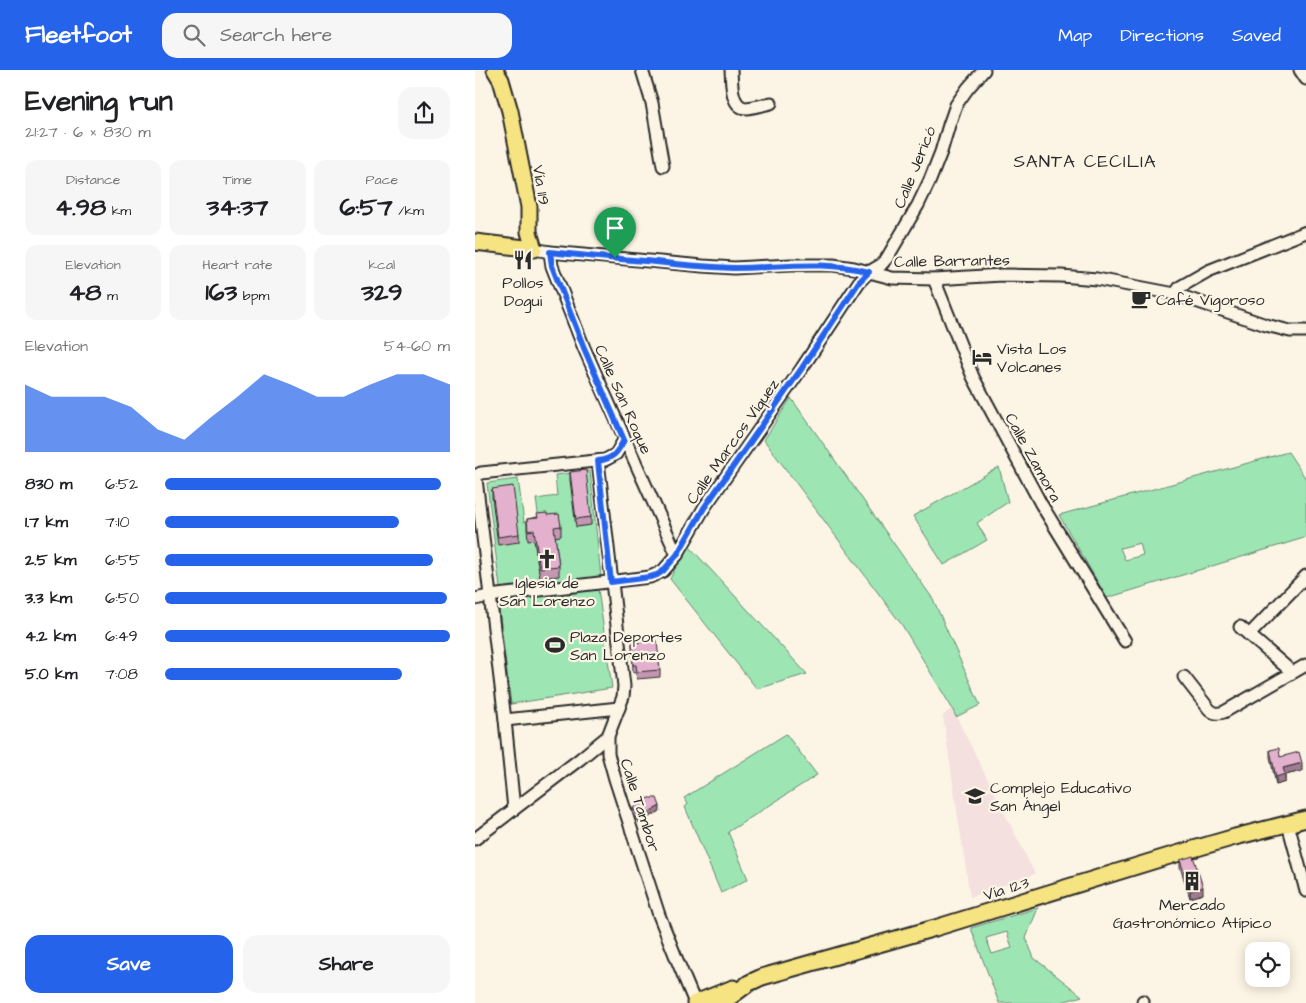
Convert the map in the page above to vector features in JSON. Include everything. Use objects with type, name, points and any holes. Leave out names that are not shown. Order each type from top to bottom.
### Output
[{"type":"main road","name":"Vía 119","points":[[495,70],[501,80],[510,112],[529,207],[529,232],[533,249]]},
{"type":"main road","points":[[475,242],[533,249]]},
{"type":"main road","name":"Vía 123","points":[[722,1003],[749,983],[771,975],[935,928],[1235,837],[1306,820]]},
{"type":"main road","points":[[695,1003],[749,983]]},
{"type":"main road","points":[[731,1003],[749,983]]},
{"type":"street","points":[[642,70],[652,103],[663,166]]},
{"type":"street","points":[[731,70],[734,98],[737,104],[745,108],[771,103]]},
{"type":"street","name":"Calle Jericó","points":[[869,272],[881,265],[887,258],[918,205],[941,152],[956,105],[984,70]]},
{"type":"street","points":[[1300,70],[1306,79]]},
{"type":"street","points":[[1175,294],[1180,287],[1208,271],[1306,232]]},
{"type":"street","name":"Calle Barrantes","points":[[533,249],[734,268],[833,265],[854,268],[892,278],[934,279],[1002,275],[1097,279],[1175,294],[1266,326],[1290,331],[1306,331]]},
{"type":"street","name":"Calle San Roque","points":[[550,252],[552,266],[577,330],[624,440],[677,555]]},
{"type":"street","name":"Calle Marcos Víquez","points":[[475,599],[650,577],[663,571],[677,555],[704,508],[802,368],[859,282],[869,272]]},
{"type":"street","name":"Calle Zamora","points":[[934,279],[973,377],[1041,504],[1125,641]]},
{"type":"street","points":[[514,809],[477,475],[481,473],[605,460],[616,454],[624,440]]},
{"type":"street","name":"Calle Tambor","points":[[598,461],[624,686],[623,697],[608,736],[608,754],[659,915],[695,1003]]},
{"type":"street","points":[[1249,635],[1306,576]]},
{"type":"street","points":[[1240,627],[1292,672]]},
{"type":"street","points":[[1185,677],[1209,709],[1218,714],[1306,665]]},
{"type":"street","points":[[505,720],[619,708]]},
{"type":"street","points":[[475,839],[608,736]]},
{"type":"street","points":[[1288,824],[1306,891]]},
{"type":"shaded area","name":"Complejo Educativo San Ángel","points":[[952,708],[1035,874],[970,897],[943,716]]},
{"type":"green space","points":[[791,398],[933,599],[980,705],[956,717],[902,625],[764,440]]},
{"type":"green space","points":[[1288,452],[1306,479],[1306,536],[1304,538],[1107,598],[1059,515]],"holes":[[[1140,543],[1143,555],[1125,560],[1120,548]]]},
{"type":"green space","points":[[999,467],[1008,502],[977,523],[987,540],[944,565],[913,516]]},
{"type":"green space","points":[[590,471],[601,577],[500,588],[487,483],[518,479],[524,522],[539,520],[536,499],[557,496],[555,475]],"holes":[[[554,537],[540,578],[534,540]]]},
{"type":"green space","points":[[687,544],[807,674],[757,689],[670,579]]},
{"type":"green space","name":"Plaza Deportes San Lorenzo","points":[[598,589],[612,688],[511,704],[498,601]]},
{"type":"green space","points":[[786,734],[817,775],[728,832],[748,879],[721,893],[685,807],[688,804],[684,798]]},
{"type":"green space","points":[[1038,908],[1026,938],[1034,958],[1082,996],[1059,1003],[999,1003],[971,928]],"holes":[[[1007,932],[1012,948],[992,954],[986,938]]]},
{"type":"building","points":[[586,470],[591,517],[576,519],[570,472]]},
{"type":"building","points":[[513,486],[519,534],[498,537],[492,489]]},
{"type":"building","name":"Iglesia de San Lorenzo","points":[[547,513],[547,515],[559,514],[561,526],[554,527],[559,566],[540,568],[534,530],[528,531],[527,519],[538,518],[537,514]]},
{"type":"building","points":[[657,641],[660,670],[637,672],[636,665],[633,665],[632,643]]},
{"type":"building","points":[[1279,748],[1280,757],[1299,752],[1302,763],[1283,768],[1285,774],[1276,777],[1270,750]]},
{"type":"building","points":[[649,798],[657,798],[660,806],[639,818],[633,808]]},
{"type":"building","name":"Mercado Gastronómico Atípico","points":[[1193,856],[1203,887],[1190,891],[1180,860]]},
{"type":"place","name":"Pollos Dogui","points":[[523,260]]},
{"type":"place","name":"Café Vigoroso","points":[[1141,299]]},
{"type":"place","name":"Vista Los Volcanes","points":[[982,357]]},
{"type":"place","name":"Iglesia de San Lorenzo","points":[[547,559]]},
{"type":"place","name":"Plaza Deportes San Lorenzo","points":[[555,645]]},
{"type":"place","name":"Complejo Educativo San Ángel","points":[[975,796]]},
{"type":"place","name":"Mercado Gastronómico Atípico","points":[[1192,881]]},
{"type":"district","name":"SANTA CECILIA","points":[[1085,161]]},
{"type":"route","points":[[550,252],[615,258],[734,268],[833,265],[869,272],[859,282],[802,368],[704,508],[677,555],[657,575],[611,582],[598,461],[605,460],[616,454],[624,440],[584,348],[552,266],[550,252]]}]
